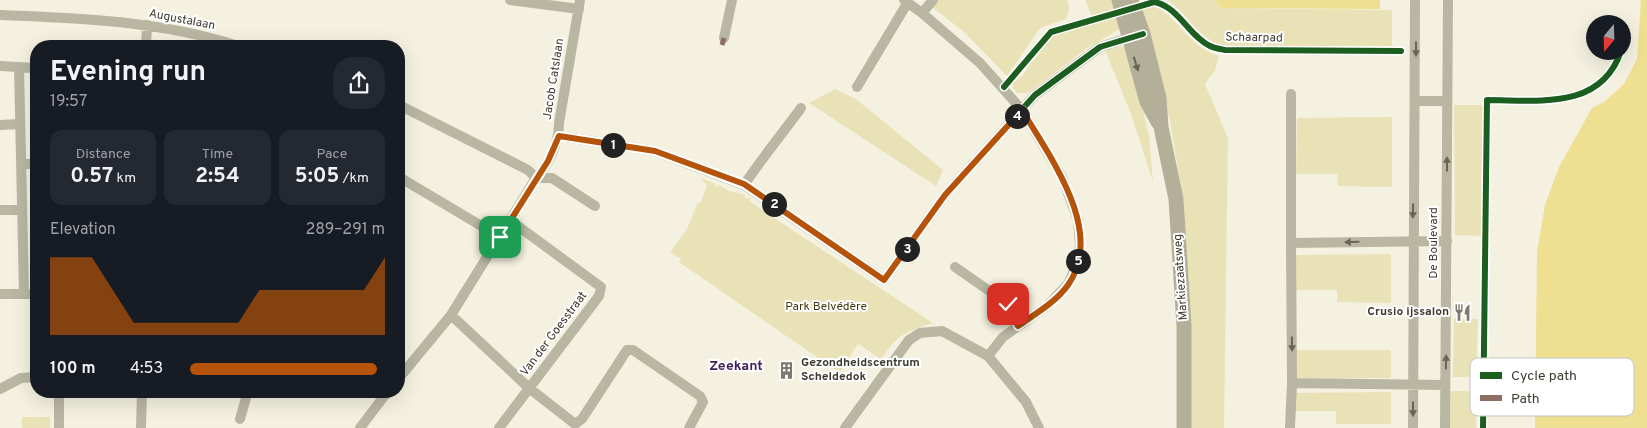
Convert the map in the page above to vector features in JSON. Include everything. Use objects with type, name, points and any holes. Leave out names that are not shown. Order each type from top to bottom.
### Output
[{"type":"main road","name":"Markiezaatsweg","points":[[1119,0],[1135,36]]},
{"type":"main road","name":"Markiezaatsweg","points":[[1131,0],[1135,36],[1147,102],[1161,128],[1176,199],[1184,326],[1184,428]]},
{"type":"street","name":"Jacob Catslaan","points":[[405,371],[451,316],[548,161],[559,136],[559,123],[580,5],[510,0]]},
{"type":"street","points":[[724,38],[732,0]]},
{"type":"street","points":[[922,12],[933,0]]},
{"type":"street","name":"De Boulevard","points":[[1413,428],[1416,0]]},
{"type":"street","name":"De Boulevard","points":[[1445,428],[1448,0]]},
{"type":"street","points":[[857,87],[906,1],[922,12],[980,63],[1022,110],[1062,177],[1078,220],[1080,245],[1078,262],[1068,284],[1047,306],[1003,338],[988,356]]},
{"type":"street","name":"Augustalaan","points":[[0,15],[147,25],[204,35],[219,40]]},
{"type":"street","points":[[146,40],[147,25]]},
{"type":"street","points":[[559,136],[655,151],[744,184],[884,280],[945,195],[1035,95],[1100,47],[1135,36]]},
{"type":"street","points":[[0,66],[30,68]]},
{"type":"street","points":[[19,67],[24,294]]},
{"type":"street","points":[[1290,428],[1292,383],[1291,94]]},
{"type":"street","points":[[1416,100],[1447,101]]},
{"type":"street","points":[[405,108],[528,170],[536,178],[552,178],[595,206]]},
{"type":"street","points":[[744,184],[765,152],[782,134],[800,108]]},
{"type":"street","points":[[0,124],[20,124]]},
{"type":"street","points":[[21,164],[30,164]]},
{"type":"street","points":[[405,181],[500,237]]},
{"type":"street","points":[[0,210],[22,210]]},
{"type":"street","name":"Van der Goesstraat","points":[[510,221],[601,287],[599,296],[529,388]]},
{"type":"street","points":[[1413,242],[1447,241]]},
{"type":"street","name":"De Boulevard","points":[[1291,243],[1413,242]]},
{"type":"street","points":[[955,267],[1008,304],[1018,326]]},
{"type":"street","points":[[0,294],[30,294]]},
{"type":"street","points":[[451,316],[529,388],[575,424],[582,419],[627,350],[633,350],[700,396],[704,402],[688,428]]},
{"type":"street","points":[[845,428],[898,351],[909,340],[920,333],[942,331],[988,356],[1026,402],[1039,428]]},
{"type":"street","points":[[0,389],[21,378],[30,377]]},
{"type":"street","points":[[1292,383],[1445,385]]},
{"type":"street","points":[[499,428],[529,388]]},
{"type":"street","points":[[59,398],[59,428]]},
{"type":"street","points":[[141,428],[142,398]]},
{"type":"street","points":[[240,419],[246,398]]},
{"type":"street","points":[[360,428],[381,398]]},
{"type":"green space","points":[[939,0],[1067,0],[1070,8],[1066,19],[1040,28],[1007,76],[963,31],[932,7]]},
{"type":"green space","points":[[1085,0],[1114,0],[1120,26],[1118,30],[1086,49],[1028,93],[1017,93],[1013,88],[1013,83],[1022,76],[1050,37],[1094,21]]},
{"type":"green space","points":[[1167,0],[1213,0],[1222,8],[1392,10],[1392,46],[1224,46],[1207,38]]},
{"type":"green space","points":[[1150,4],[1168,15],[1199,46],[1219,56],[1215,70],[1205,84],[1228,138],[1224,428],[1188,428],[1184,202],[1169,116],[1138,7]]},
{"type":"green space","points":[[1114,46],[1123,47],[1128,52],[1149,135],[1153,182],[1131,114],[1105,50]]},
{"type":"green space","points":[[835,89],[856,99],[943,170],[936,186],[809,103]]},
{"type":"green space","points":[[1454,105],[1484,105],[1482,236],[1455,235]]},
{"type":"green space","points":[[1392,117],[1392,187],[1338,186],[1337,174],[1296,174],[1297,118]]},
{"type":"green space","name":"Park Belvédère","points":[[701,178],[714,183],[715,186],[718,187],[717,184],[729,191],[746,195],[744,197],[747,199],[750,197],[750,201],[765,212],[933,323],[903,335],[881,359],[858,344],[840,372],[837,371],[679,262],[681,259],[670,252],[687,229],[698,202],[700,203],[707,186]]},
{"type":"green space","points":[[1391,254],[1391,303],[1337,302],[1337,290],[1295,290],[1296,255]]},
{"type":"green space","points":[[1454,319],[1478,319],[1477,358],[1470,358],[1470,377],[1453,377]]},
{"type":"green space","points":[[1295,350],[1391,350],[1391,378],[1294,378]]},
{"type":"green space","points":[[1449,391],[1470,391],[1470,416],[1476,416],[1476,428],[1449,428]]},
{"type":"green space","points":[[1391,392],[1391,424],[1336,424],[1336,411],[1294,411],[1294,393]]},
{"type":"green space","points":[[22,417],[50,417],[50,428],[22,428]]},
{"type":"shaded area","points":[[1213,0],[1380,0],[1380,9],[1222,8]]},
{"type":"shaded area","points":[[1641,0],[1647,0],[1647,428],[1535,428],[1535,416],[1634,416],[1634,358],[1536,358],[1537,252],[1545,205],[1559,167],[1592,108],[1604,102],[1624,84],[1637,59]]},
{"type":"marked path","points":[[722,45],[724,38]]},
{"type":"cycle path","name":"Schaarpad","points":[[1004,87],[1051,32],[1154,2],[1170,9],[1203,41],[1212,47],[1225,50],[1401,51]]},
{"type":"cycle path","points":[[559,136],[655,151],[744,185],[884,280],[945,195],[1035,95],[1100,47],[1143,34]]},
{"type":"cycle path","points":[[1484,358],[1487,100],[1546,100],[1565,98],[1583,93],[1599,84],[1612,70],[1617,60]]},
{"type":"cycle path","points":[[1483,416],[1483,428]]},
{"type":"place","name":"Crusio ijssalon","points":[[1463,312]]},
{"type":"place","name":"Gezondheidscentrum Scheldedok","points":[[787,370]]},
{"type":"district","name":"Zeekant","points":[[736,366]]},
{"type":"route","points":[[500,237],[548,161],[559,136],[655,151],[725,179],[744,184],[884,280],[945,195],[1022,110],[1062,177],[1078,220],[1080,245],[1078,262],[1068,284],[1047,306],[1018,326],[1008,304]]}]
